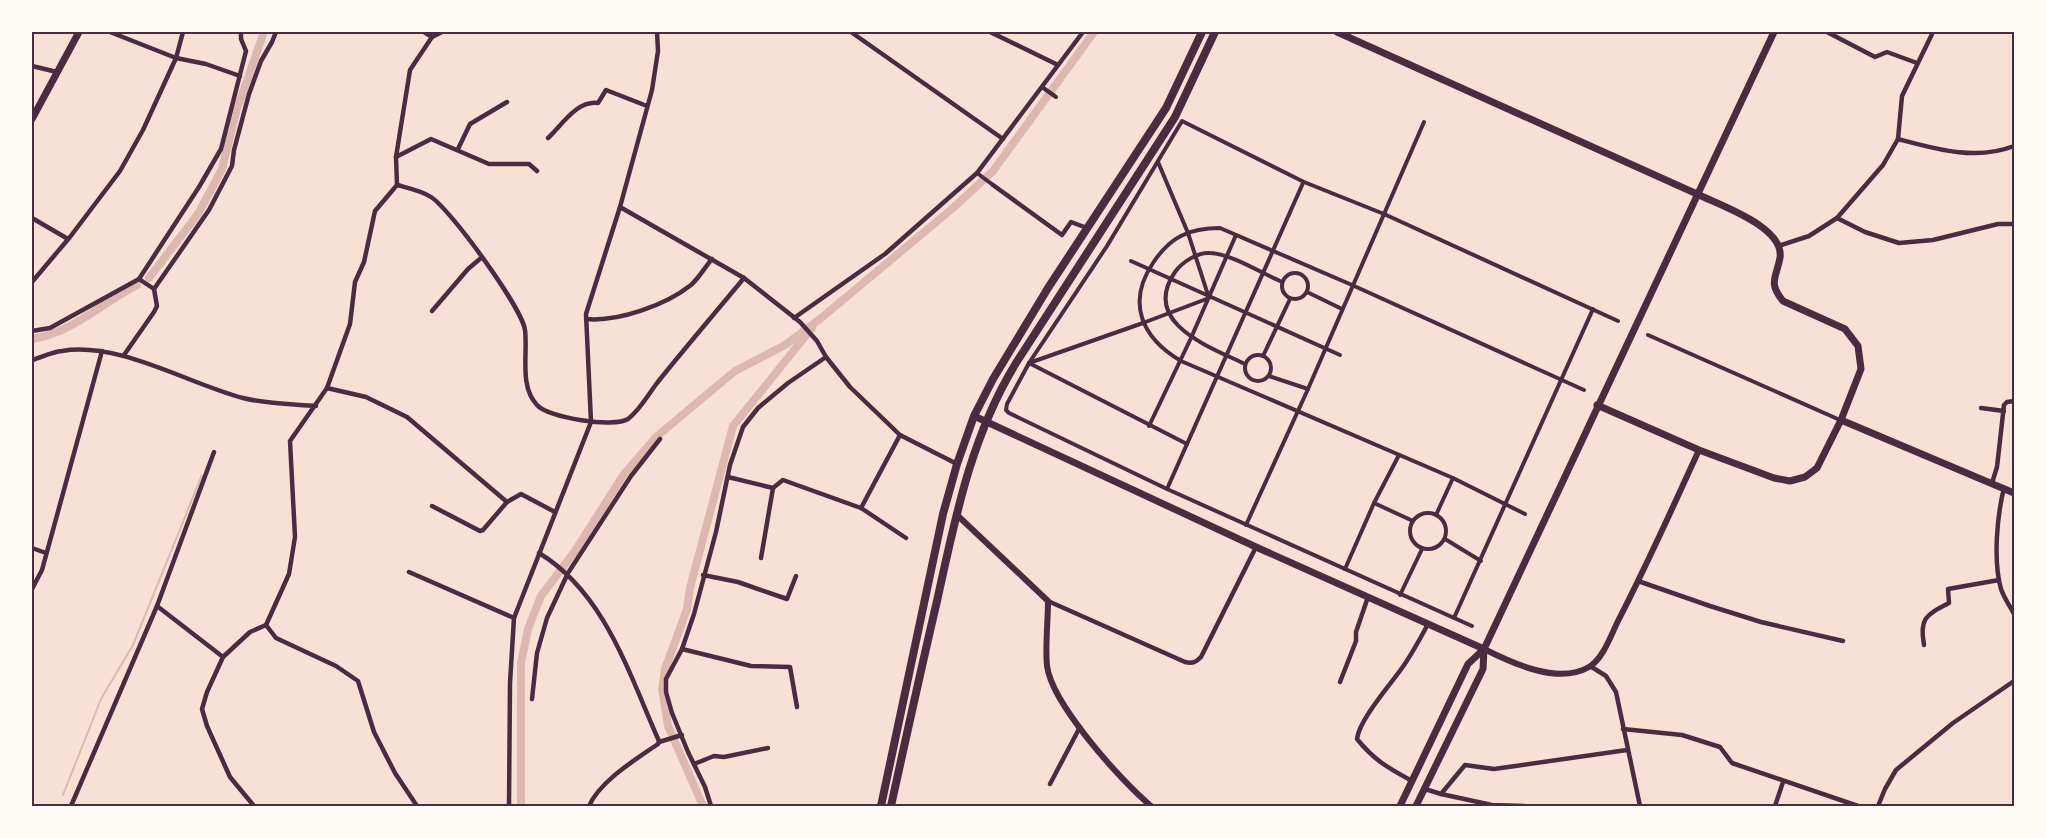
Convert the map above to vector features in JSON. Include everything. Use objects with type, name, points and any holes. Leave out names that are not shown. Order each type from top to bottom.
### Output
[{"type":"main road","points":[[32,118],[79,32]]},
{"type":"main road","points":[[881,807],[943,514],[974,416],[1007,355],[1166,108],[1202,32]]},
{"type":"main road","points":[[891,807],[956,514],[974,451],[986,421],[1016,363],[1175,117],[1215,32]]},
{"type":"main road","points":[[1337,32],[1754,221],[1774,238],[1779,246],[1780,256],[1773,281],[1775,292],[1783,301],[1845,329],[1858,346],[1861,369],[1841,420],[1817,468],[1805,477],[1790,481],[1774,478],[1699,450],[1598,405]]},
{"type":"main road","points":[[1400,807],[1468,664],[1484,649],[1774,32]]},
{"type":"main road","points":[[974,416],[1256,547],[1484,649]]},
{"type":"main road","points":[[1841,420],[2014,493]]},
{"type":"main road","points":[[1416,807],[1483,669],[1484,649]]},
{"type":"street","points":[[110,32],[176,58],[206,64],[240,76]]},
{"type":"street","points":[[32,282],[120,171],[143,130],[176,58],[183,32]]},
{"type":"street","points":[[32,331],[50,328],[139,279],[199,188],[221,149],[246,51],[241,32]]},
{"type":"street","points":[[124,356],[154,312],[156,306],[154,289],[208,210],[232,166],[249,94],[261,61],[276,32]]},
{"type":"street","points":[[424,32],[432,37]]},
{"type":"street","points":[[254,807],[230,777],[207,726],[202,709],[223,657],[250,632],[266,625],[290,574],[295,537],[290,441],[327,388],[350,324],[355,282],[364,262],[375,211],[397,185],[396,157],[410,70],[432,37],[441,32]]},
{"type":"street","points":[[509,807],[510,683],[514,618],[591,422],[586,314],[620,207],[647,106],[658,51],[657,32]]},
{"type":"street","points":[[851,32],[1003,139]]},
{"type":"street","points":[[990,32],[1058,65]]},
{"type":"street","points":[[794,318],[885,254],[977,173],[1083,32]]},
{"type":"street","points":[[1827,32],[1875,57],[1887,52],[1917,63]]},
{"type":"street","points":[[1779,246],[1809,236],[1837,218],[1884,165],[1898,139],[1902,96],[1933,32]]},
{"type":"street","points":[[32,66],[57,72]]},
{"type":"street","points":[[1041,86],[1056,97]]},
{"type":"street","points":[[548,138],[578,108],[589,102],[598,103],[606,90],[647,106]]},
{"type":"street","points":[[458,150],[470,124],[507,102]]},
{"type":"street","points":[[1472,626],[1167,489],[1009,413],[1006,410],[1007,404],[1029,363],[1086,278],[1182,121],[1304,183],[1384,214],[1618,321]]},
{"type":"street","points":[[1246,525],[1326,349],[1424,122]]},
{"type":"street","points":[[396,157],[430,139],[489,164],[529,164],[537,171]]},
{"type":"street","points":[[1898,139],[1938,150],[1977,154],[2002,151],[2014,146]]},
{"type":"street","points":[[1158,162],[1188,233],[1209,298]]},
{"type":"street","points":[[977,173],[1062,235],[1071,222],[1087,228]]},
{"type":"street","points":[[1167,489],[1304,183]]},
{"type":"street","points":[[397,185],[430,196],[447,210],[510,300],[524,328],[526,382],[529,394],[546,412],[591,422],[622,422],[635,412],[744,278]]},
{"type":"street","points":[[620,207],[744,278],[800,322],[817,341],[826,357],[850,387],[900,435],[957,464]]},
{"type":"street","points":[[32,218],[68,239]]},
{"type":"street","points":[[1837,218],[1865,232],[1899,243],[1933,240],[1998,224],[2014,224]]},
{"type":"street","points":[[1525,514],[1453,478],[1180,361],[1165,352],[1143,323],[1139,305],[1141,285],[1148,270],[1166,245],[1199,228],[1220,228],[1584,390]]},
{"type":"street","points":[[1149,426],[1236,235]]},
{"type":"street","points":[[1245,364],[1191,338],[1176,325],[1166,299],[1171,279],[1177,269],[1187,260],[1207,253],[1227,257],[1282,282]]},
{"type":"street","points":[[432,312],[468,269],[481,258]]},
{"type":"street","points":[[586,319],[618,317],[643,310],[691,284],[712,259]]},
{"type":"street","points":[[1131,261],[1244,314],[1277,326],[1340,355]]},
{"type":"street","points":[[1288,274],[1300,274],[1307,280],[1307,292],[1299,299],[1290,299],[1283,293],[1282,282],[1288,274]]},
{"type":"street","points":[[139,279],[154,289]]},
{"type":"street","points":[[1307,292],[1342,309]]},
{"type":"street","points":[[1029,363],[1209,298]]},
{"type":"street","points":[[1263,356],[1290,299]]},
{"type":"street","points":[[1454,618],[1593,309]]},
{"type":"street","points":[[1648,335],[1841,420]]},
{"type":"street","points":[[32,360],[63,350],[102,351],[124,356],[200,385],[246,399],[316,406]]},
{"type":"street","points":[[32,589],[42,570],[102,351]]},
{"type":"street","points":[[1263,356],[1270,362],[1269,376],[1262,381],[1253,381],[1246,375],[1245,364],[1251,357],[1263,356]]},
{"type":"street","points":[[711,807],[705,787],[680,736],[666,692],[666,679],[682,650],[694,614],[716,532],[730,465],[743,427],[758,408],[788,383],[826,357]]},
{"type":"street","points":[[1029,363],[1187,444]]},
{"type":"street","points":[[1269,376],[1308,389]]},
{"type":"street","points":[[327,388],[366,397],[407,417],[507,502]]},
{"type":"street","points":[[1992,483],[1997,467],[2006,403],[2014,401]]},
{"type":"street","points":[[1981,408],[2004,411]]},
{"type":"street","points":[[861,508],[900,435]]},
{"type":"street","points":[[532,699],[537,653],[547,618],[568,573],[631,476],[660,440]]},
{"type":"street","points":[[1484,649],[1510,662],[1556,674],[1574,673],[1590,666],[1601,653],[1638,581],[1699,450]]},
{"type":"street","points":[[70,807],[157,606],[214,452]]},
{"type":"street","points":[[1345,569],[1374,503],[1399,455]]},
{"type":"street","points":[[728,477],[773,488]]},
{"type":"street","points":[[1436,515],[1453,478]]},
{"type":"street","points":[[761,558],[773,488],[783,480],[861,508],[906,538]]},
{"type":"street","points":[[2004,488],[1999,507],[1997,562],[2002,590],[2014,615]]},
{"type":"street","points":[[432,506],[480,531],[507,502],[521,494],[555,512]]},
{"type":"street","points":[[1374,503],[1413,521]]},
{"type":"street","points":[[956,514],[1048,601],[1185,662],[1192,663],[1202,657],[1256,547]]},
{"type":"street","points":[[1422,514],[1436,515],[1446,527],[1445,539],[1436,548],[1422,549],[1411,539],[1410,527],[1413,521],[1422,514]]},
{"type":"street","points":[[1445,539],[1481,561]]},
{"type":"street","points":[[32,548],[46,553]]},
{"type":"street","points":[[1400,595],[1422,549]]},
{"type":"street","points":[[539,553],[568,573],[589,598],[631,672],[662,741]]},
{"type":"street","points":[[409,572],[514,618]]},
{"type":"street","points":[[703,575],[738,582],[787,599],[796,576]]},
{"type":"street","points":[[1924,645],[1921,628],[1927,614],[1949,603],[1948,589],[2000,580]]},
{"type":"street","points":[[1638,581],[1761,622],[1843,641]]},
{"type":"street","points":[[1340,682],[1356,641],[1356,632],[1368,597]]},
{"type":"street","points":[[1048,601],[1047,667],[1056,694],[1096,750],[1151,807]]},
{"type":"street","points":[[157,606],[223,657]]},
{"type":"street","points":[[1412,781],[1383,766],[1370,755],[1357,739],[1357,734],[1428,624]]},
{"type":"street","points":[[266,625],[276,638],[336,666],[358,681],[374,732],[395,773],[417,806]]},
{"type":"street","points":[[682,650],[751,666],[790,667],[797,707]]},
{"type":"street","points":[[1590,666],[1606,676],[1616,692],[1640,807]]},
{"type":"street","points":[[1878,807],[1896,770],[1953,723],[2014,681]]},
{"type":"street","points":[[1050,784],[1080,727]]},
{"type":"street","points":[[1623,729],[1682,735],[1720,747],[1732,763],[1858,807]]},
{"type":"street","points":[[589,807],[592,799],[621,770],[662,741],[680,736]]},
{"type":"street","points":[[694,764],[714,756],[724,757],[768,748]]},
{"type":"street","points":[[1441,794],[1465,765],[1494,769],[1628,750]]},
{"type":"street","points":[[1775,807],[1783,782]]},
{"type":"street","points":[[1425,789],[1492,805],[1524,807]]},
{"type":"waterway","points":[[149,278],[198,214],[222,169],[236,112],[264,32]]},
{"type":"waterway","points":[[521,806],[521,663],[528,629],[541,596],[575,551],[624,474],[656,437],[735,371],[785,345],[820,319],[953,208],[993,171],[1094,32]]},
{"type":"waterway","points":[[32,339],[47,336],[74,324],[137,285]]},
{"type":"waterway","points":[[703,806],[668,726],[662,689],[665,669],[687,609],[690,588],[733,426],[812,328]]},
{"type":"waterway","points":[[63,795],[101,699],[133,645],[202,475]]}]
